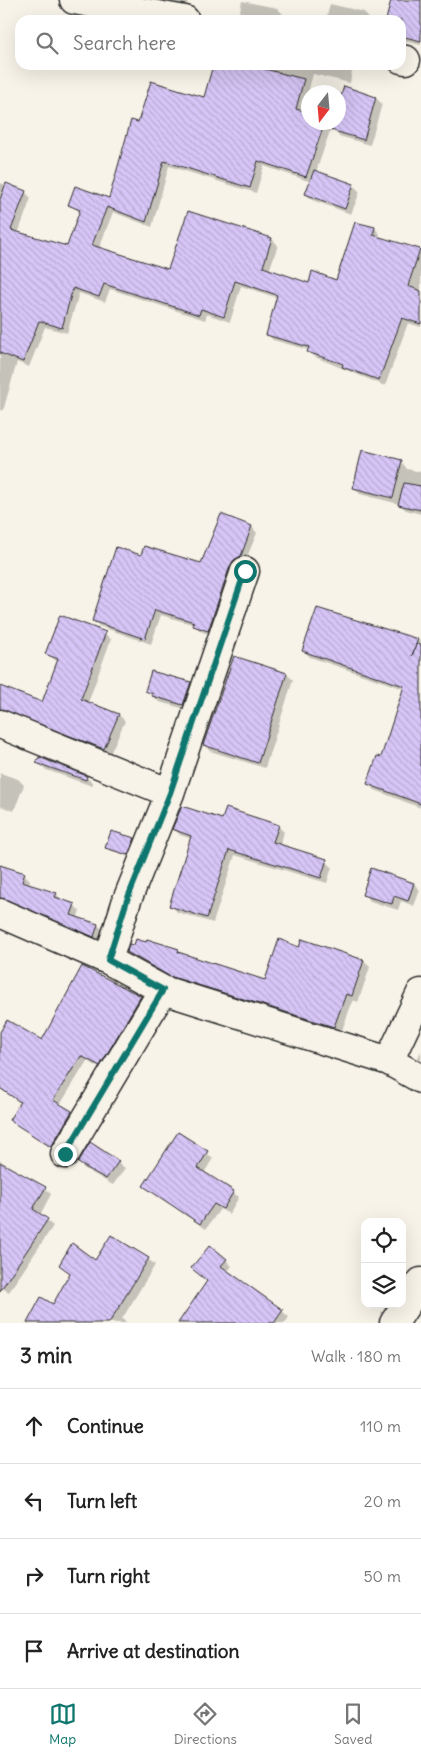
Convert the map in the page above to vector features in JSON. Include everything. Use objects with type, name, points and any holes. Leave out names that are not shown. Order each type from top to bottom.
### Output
[{"type":"street","points":[[74,0],[156,15]]},
{"type":"street","points":[[108,960],[127,900],[170,793],[245,571]]},
{"type":"street","points":[[0,724],[170,793]]},
{"type":"street","points":[[0,912],[108,960],[163,990],[389,1061],[421,1078]]},
{"type":"street","points":[[65,1154],[163,990]]},
{"type":"street","points":[[389,1061],[421,993]]},
{"type":"street","points":[[394,1323],[421,1282]]},
{"type":"building","points":[[391,0],[421,0],[421,41],[406,37],[406,15],[387,15]]},
{"type":"building","points":[[212,70],[269,70],[304,79],[296,109],[301,110],[301,130],[322,130],[306,177],[258,161],[250,188],[164,161],[146,222],[107,207],[92,245],[168,269],[188,211],[272,238],[263,267],[309,283],[312,271],[336,280],[355,222],[375,227],[373,235],[420,249],[408,286],[421,291],[421,324],[402,318],[379,380],[342,367],[343,364],[307,352],[309,347],[266,335],[277,295],[235,281],[224,317],[201,309],[199,315],[104,284],[99,297],[73,288],[62,328],[39,321],[23,362],[0,353],[0,199],[6,183],[26,191],[11,230],[67,246],[80,210],[68,205],[75,186],[109,198],[131,120],[138,122],[151,81],[204,97]]},
{"type":"building","points":[[346,87],[376,97],[364,140],[331,130],[346,130]]},
{"type":"building","points":[[314,170],[354,184],[345,209],[305,194]]},
{"type":"building","points":[[362,450],[402,460],[393,498],[353,488]]},
{"type":"building","points":[[404,483],[421,486],[421,510],[398,505]]},
{"type":"building","points":[[221,514],[252,526],[241,556],[234,560],[230,566],[208,631],[193,626],[194,622],[155,610],[145,639],[92,621],[116,547],[141,555],[144,546],[201,563]]},
{"type":"building","points":[[317,608],[418,639],[416,644],[421,645],[421,804],[367,784],[377,756],[381,757],[404,686],[302,651]]},
{"type":"building","points":[[60,615],[106,632],[81,699],[119,714],[104,749],[0,709],[0,686],[42,702],[58,659],[45,654]]},
{"type":"building","points":[[234,656],[287,673],[258,763],[203,745]]},
{"type":"building","points":[[151,671],[191,682],[183,705],[152,696],[153,694],[145,691]]},
{"type":"building","points":[[39,757],[87,776],[86,780],[36,763]]},
{"type":"building","points":[[182,806],[222,819],[226,808],[279,825],[273,842],[327,859],[321,878],[229,850],[207,918],[169,906],[191,836],[172,829]]},
{"type":"building","points":[[111,831],[135,838],[128,855],[105,848]]},
{"type":"building","points":[[0,865],[25,873],[22,882],[57,893],[55,897],[75,904],[71,915],[98,924],[94,937],[0,898]]},
{"type":"building","points":[[371,868],[414,883],[408,901],[394,896],[392,904],[362,895]]},
{"type":"building","points":[[136,939],[146,942],[147,939],[179,949],[178,952],[265,980],[279,939],[299,947],[302,939],[364,960],[352,996],[346,994],[334,1027],[169,976],[127,952],[129,944],[134,945]]},
{"type":"building","points":[[82,966],[141,996],[100,1066],[81,1056],[53,1100],[72,1111],[51,1147],[9,1120],[20,1102],[0,1088],[0,1032],[7,1020],[42,1040]]},
{"type":"building","points":[[178,1132],[208,1151],[198,1168],[234,1191],[223,1209],[214,1204],[200,1224],[143,1186]]},
{"type":"building","points":[[90,1142],[119,1161],[106,1179],[78,1163]]},
{"type":"building","points":[[0,1162],[46,1187],[33,1209],[48,1219],[0,1291]]},
{"type":"building","points":[[111,1235],[149,1258],[109,1323],[27,1323],[41,1297],[53,1304],[70,1273],[59,1265],[72,1243],[95,1260]]},
{"type":"building","points":[[210,1245],[227,1259],[221,1266],[283,1310],[274,1323],[178,1323],[207,1281],[191,1268]]},
{"type":"route","points":[[65,1154],[163,990],[108,960],[127,900],[170,793],[245,571]]}]
